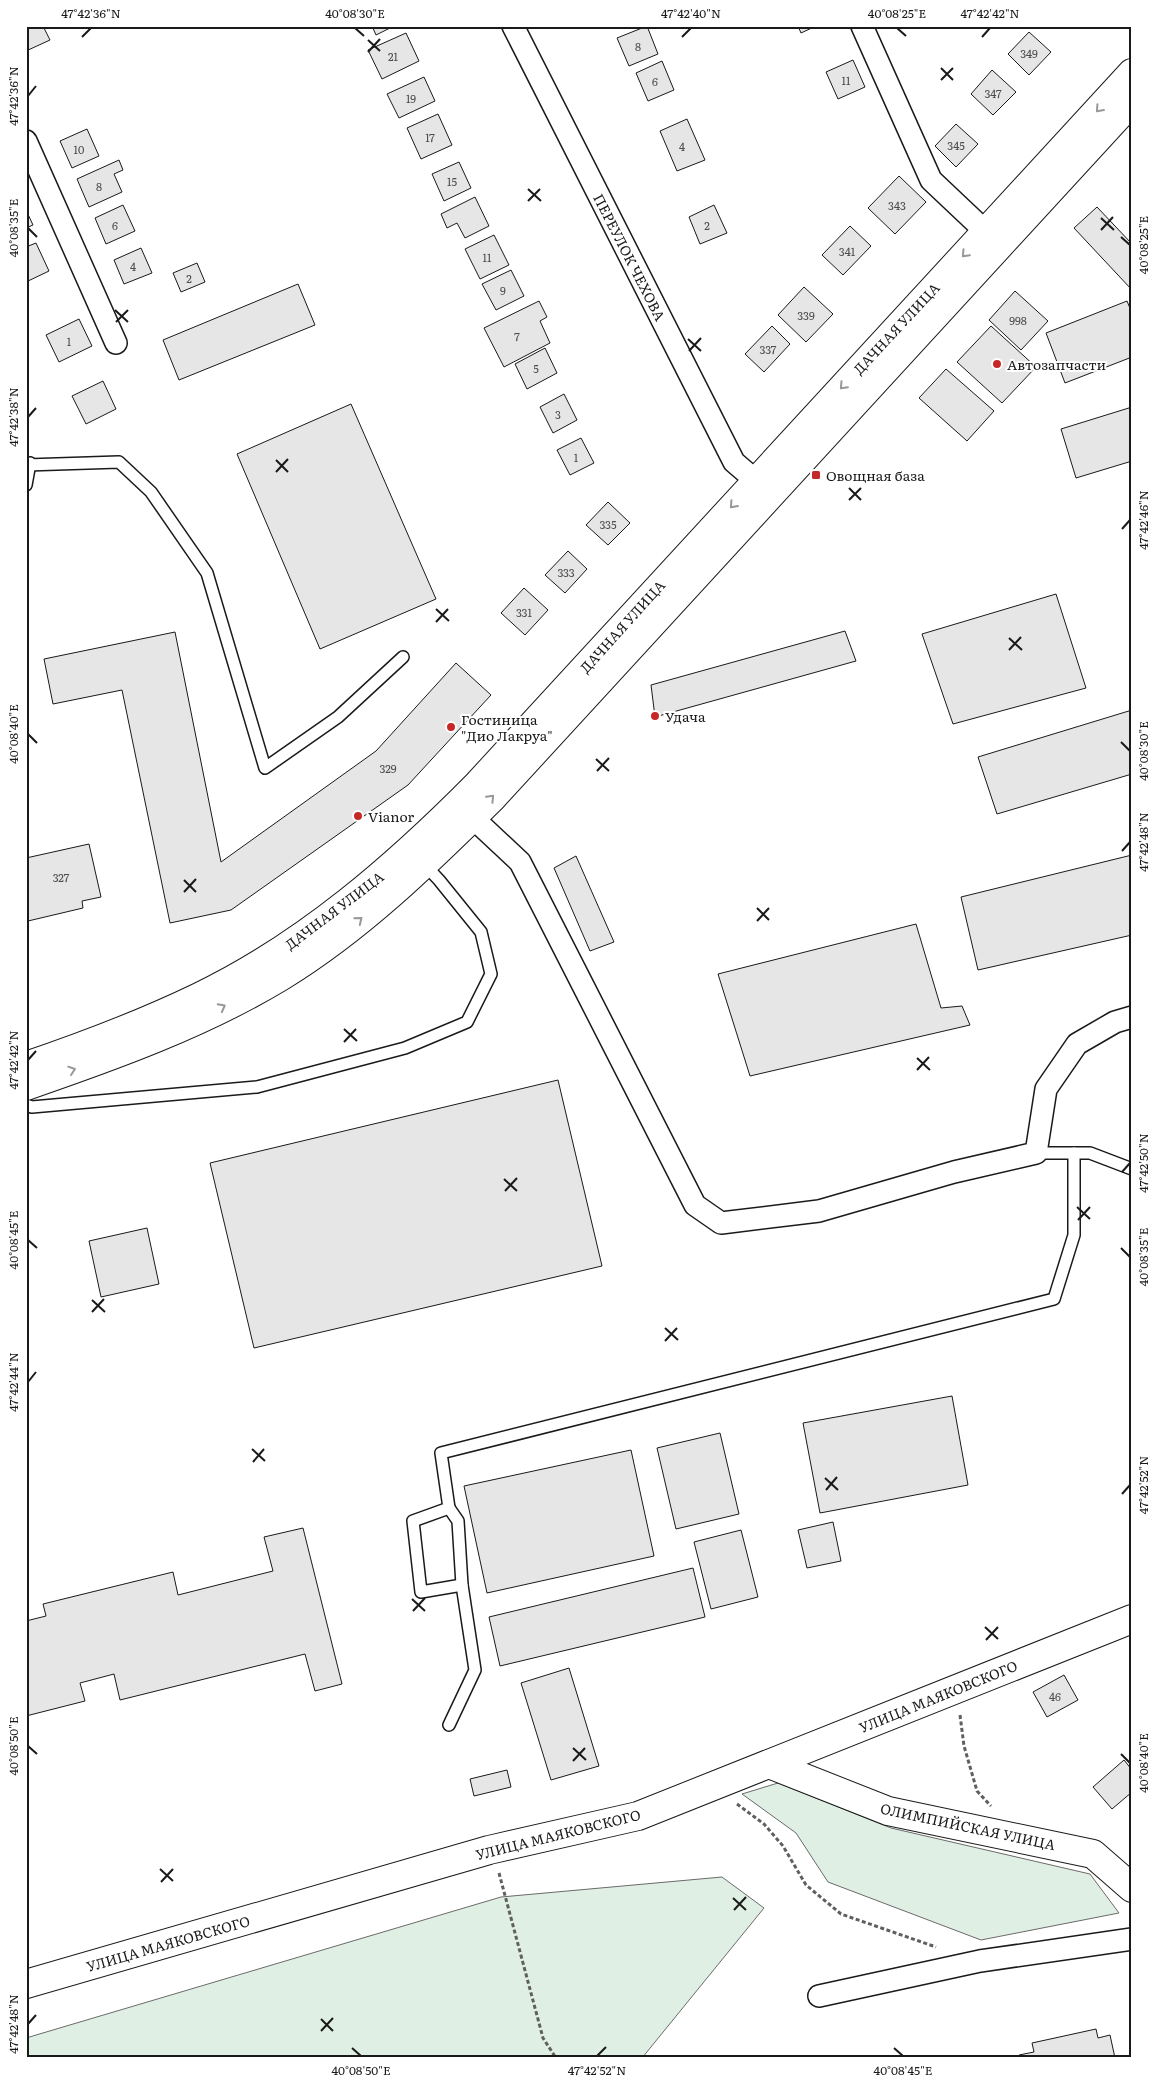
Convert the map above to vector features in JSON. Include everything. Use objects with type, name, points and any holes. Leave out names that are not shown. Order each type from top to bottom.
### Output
[{"type":"main road","name":"ДАЧНАЯ УЛИЦА","points":[[26,1086],[102,1060],[200,1018],[280,977],[342,934],[424,864],[465,811],[993,238],[1132,73]]},
{"type":"main road","name":"ДАЧНАЯ УЛИЦА","points":[[993,238],[1132,101]]},
{"type":"main road","name":"ДАЧНАЯ УЛИЦА","points":[[26,1066],[95,1042],[200,997],[273,956],[333,914],[465,811]]},
{"type":"main road","name":"УЛИЦА МАЯКОВСКОГО","points":[[26,1984],[489,1850],[638,1816],[1132,1619]]},
{"type":"main road","name":"ОЛИМПИЙСКАЯ УЛИЦА","points":[[769,1764],[888,1811],[1093,1854],[1132,1888]]},
{"type":"street","name":"ПЕРЕУЛОК ЧЕХОВА","points":[[513,26],[734,462],[763,487]]},
{"type":"street","points":[[862,26],[931,180],[993,238]]},
{"type":"street","points":[[26,141],[116,343]]},
{"type":"street","points":[[465,811],[520,862],[695,1205],[721,1223],[819,1210],[954,1172],[1036,1153],[1046,1089],[1077,1044],[1115,1022],[1132,1017]]},
{"type":"street","points":[[819,1996],[980,1961],[1132,1939]]},
{"type":"lane","points":[[26,485],[28,464],[119,462],[151,492],[206,573],[265,768],[338,717],[403,657]]},
{"type":"lane","points":[[26,1105],[32,1107],[257,1087],[405,1048],[467,1022],[491,974],[480,932],[424,864]]},
{"type":"lane","points":[[1036,1153],[1090,1153],[1132,1169]]},
{"type":"lane","points":[[449,1725],[475,1670],[462,1585],[458,1521],[449,1508],[441,1453],[1054,1299],[1074,1236],[1074,1153]]},
{"type":"lane","points":[[449,1508],[413,1522],[421,1592],[462,1585]]},
{"type":"path","points":[[955,1690],[964,1746],[977,1791],[1019,1837]]},
{"type":"path","points":[[712,1786],[764,1824],[783,1846],[806,1885],[841,1914],[943,1949]]},
{"type":"path","points":[[489,1850],[498,1867],[543,2038],[556,2058]]},
{"type":"green space","points":[[778,1783],[891,1828],[1090,1874],[1119,1913],[981,1940],[828,1882],[796,1833],[742,1794]]},
{"type":"green space","points":[[722,1877],[764,1908],[642,2058],[26,2058],[26,2038],[501,1897]]},
{"type":"building","points":[[26,26],[43,26],[50,40],[26,51]]},
{"type":"building","points":[[372,26],[394,26],[376,35]]},
{"type":"building","points":[[647,26],[658,54],[629,66],[617,38]]},
{"type":"building","points":[[798,26],[816,26],[801,33]]},
{"type":"building","points":[[1029,32],[1051,52],[1029,75],[1008,54]]},
{"type":"building","points":[[406,33],[419,61],[382,79],[368,50]]},
{"type":"building","points":[[853,60],[865,87],[838,99],[826,72]]},
{"type":"building","points":[[662,61],[674,90],[648,101],[636,73]]},
{"type":"building","points":[[992,70],[1016,92],[993,115],[971,94]]},
{"type":"building","points":[[424,77],[435,101],[399,118],[387,94]]},
{"type":"building","points":[[438,114],[452,145],[421,159],[407,128]]},
{"type":"building","points":[[687,119],[705,160],[677,171],[660,131]]},
{"type":"building","points":[[956,124],[978,144],[956,167],[935,146]]},
{"type":"building","points":[[87,129],[99,156],[72,168],[60,141]]},
{"type":"building","points":[[119,160],[123,170],[114,174],[122,192],[89,207],[77,179]]},
{"type":"building","points":[[459,162],[471,188],[444,201],[432,174]]},
{"type":"building","points":[[899,176],[926,202],[895,234],[868,208]]},
{"type":"building","points":[[475,197],[489,226],[465,238],[457,223],[447,228],[441,214]]},
{"type":"building","points":[[123,205],[135,231],[106,244],[95,218]]},
{"type":"building","points":[[714,205],[727,233],[700,244],[689,217]]},
{"type":"building","points":[[1097,207],[1132,244],[1132,290],[1074,228]]},
{"type":"building","points":[[26,210],[33,225],[26,228]]},
{"type":"building","points":[[850,226],[871,246],[843,275],[822,255]]},
{"type":"building","points":[[494,235],[509,265],[480,279],[465,249]]},
{"type":"building","points":[[36,243],[49,271],[26,282],[26,247]]},
{"type":"building","points":[[141,248],[152,273],[124,284],[114,260]]},
{"type":"building","points":[[197,263],[205,282],[181,292],[173,273]]},
{"type":"building","points":[[511,270],[524,296],[496,310],[482,284]]},
{"type":"building","points":[[298,284],[315,325],[179,380],[163,340]]},
{"type":"building","points":[[804,287],[833,314],[806,342],[778,315]]},
{"type":"building","points":[[1015,291],[1048,321],[1021,350],[989,320]]},
{"type":"building","points":[[539,301],[547,317],[540,321],[550,343],[504,367],[484,328]]},
{"type":"building","points":[[1127,301],[1132,313],[1132,357],[1065,383],[1046,333]]},
{"type":"building","points":[[79,319],[92,346],[59,362],[46,335]]},
{"type":"building","points":[[772,326],[790,344],[764,372],[745,354]]},
{"type":"building","name":"Автозапчасти","points":[[991,326],[1036,367],[1002,403],[957,362]]},
{"type":"building","points":[[545,348],[557,373],[527,389],[515,364]]},
{"type":"building","points":[[946,369],[994,411],[967,441],[919,398]]},
{"type":"building","points":[[103,381],[116,409],[86,424],[72,396]]},
{"type":"building","points":[[564,394],[577,420],[553,433],[540,407]]},
{"type":"building","points":[[351,404],[436,599],[320,649],[237,454]]},
{"type":"building","points":[[1132,407],[1132,461],[1076,478],[1061,429]]},
{"type":"building","points":[[581,438],[594,463],[570,475],[557,450]]},
{"type":"building","points":[[608,502],[630,523],[608,545],[586,525]]},
{"type":"building","points":[[568,551],[587,569],[565,593],[545,575]]},
{"type":"building","points":[[524,588],[548,610],[525,635],[501,613]]},
{"type":"building","points":[[1056,594],[1086,688],[953,724],[922,634]]},
{"type":"building","points":[[845,631],[856,661],[655,717],[651,685]]},
{"type":"building","points":[[175,632],[221,862],[376,751],[456,663],[491,695],[408,785],[231,910],[170,923],[122,690],[53,704],[44,659]]},
{"type":"building","points":[[1132,710],[1132,774],[997,814],[978,757]]},
{"type":"building","points":[[89,844],[101,897],[82,901],[83,908],[28,921],[26,858]]},
{"type":"building","points":[[1132,855],[1132,935],[978,970],[961,897]]},
{"type":"building","points":[[576,856],[614,942],[590,951],[554,868]]},
{"type":"building","points":[[916,924],[941,1008],[962,1006],[970,1025],[750,1076],[718,974]]},
{"type":"building","points":[[558,1080],[602,1266],[254,1348],[210,1163]]},
{"type":"building","points":[[147,1228],[159,1284],[101,1297],[89,1241]]},
{"type":"building","points":[[952,1396],[968,1485],[820,1513],[803,1423]]},
{"type":"building","points":[[720,1433],[739,1514],[676,1529],[657,1448]]},
{"type":"building","points":[[631,1450],[654,1556],[487,1593],[464,1486]]},
{"type":"building","points":[[833,1522],[841,1561],[807,1568],[798,1530]]},
{"type":"building","points":[[303,1528],[342,1684],[315,1691],[305,1654],[120,1700],[114,1674],[80,1683],[85,1701],[26,1716],[26,1621],[46,1616],[43,1604],[173,1572],[178,1595],[273,1571],[264,1537]]},
{"type":"building","points":[[741,1530],[758,1597],[711,1609],[694,1542]]},
{"type":"building","points":[[693,1568],[705,1617],[500,1666],[489,1617]]},
{"type":"building","points":[[569,1668],[599,1766],[551,1780],[521,1683]]},
{"type":"building","points":[[1064,1675],[1078,1700],[1047,1717],[1033,1692]]},
{"type":"building","points":[[1124,1760],[1132,1770],[1132,1792],[1112,1809],[1093,1787]]},
{"type":"building","points":[[507,1770],[511,1787],[474,1796],[470,1779]]},
{"type":"building","points":[[1096,2029],[1098,2038],[1110,2035],[1115,2058],[1020,2058],[1019,2055],[1034,2052],[1032,2043]]},
{"type":"place","name":"Автозапчасти","points":[[997,364]]},
{"type":"place","name":"Овощная база","points":[[816,475]]},
{"type":"place","name":"Удача","points":[[655,716]]},
{"type":"place","name":"Гостиница \"Дио Лакруа\"","points":[[451,727]]},
{"type":"place","name":"Vianor","points":[[358,816]]}]
